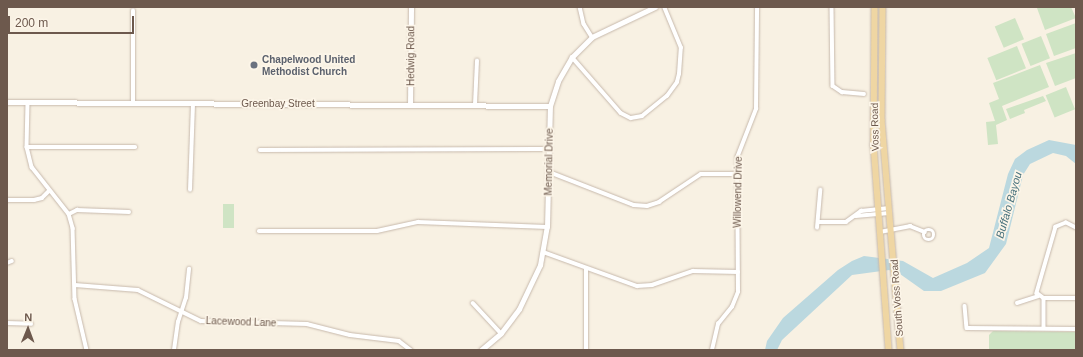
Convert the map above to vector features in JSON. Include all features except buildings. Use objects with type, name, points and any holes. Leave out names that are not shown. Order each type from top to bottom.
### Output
[{"type":"main road","name":"Voss Road","points":[[875,7],[874,68],[876,167],[882,247]]},
{"type":"main road","name":"Voss Road","points":[[883,7],[882,68],[885,167],[893,246]]},
{"type":"main road","points":[[874,18],[883,18]]},
{"type":"main road","points":[[874,68],[882,68]]},
{"type":"main road","points":[[876,167],[885,167]]},
{"type":"main road","name":"South Voss Road","points":[[893,246],[900,350]]},
{"type":"main road","name":"South Voss Road","points":[[882,247],[889,350]]},
{"type":"main road","points":[[889,339],[899,332]]},
{"type":"street","name":"Hedwig Road","points":[[410,105],[411,7]]},
{"type":"street","points":[[580,7],[584,24],[592,37]]},
{"type":"street","name":"Memorial Drive","points":[[481,350],[501,333],[528,293],[543,252],[547,227],[550,106],[558,81],[572,57],[592,37],[655,7]]},
{"type":"street","points":[[572,57],[621,113],[631,118],[642,116],[667,96],[677,82],[679,74],[681,48],[664,7]]},
{"type":"street","name":"Willowend Drive","points":[[712,350],[718,324],[732,307],[738,292],[736,174],[740,146],[756,109],[757,7]]},
{"type":"street","points":[[832,7],[833,86],[842,92],[864,94]]},
{"type":"street","points":[[133,103],[134,11]]},
{"type":"street","points":[[475,105],[477,61]]},
{"type":"street","name":"Greenbay Street","points":[[7,102],[550,106]]},
{"type":"street","points":[[28,103],[27,147],[32,167],[68,214],[75,242],[75,285],[77,313],[87,350]]},
{"type":"street","points":[[190,190],[192,104]]},
{"type":"street","points":[[27,147],[135,147]]},
{"type":"street","points":[[260,150],[549,149]]},
{"type":"street","points":[[549,172],[634,204],[647,206],[659,202],[701,174],[736,174]]},
{"type":"street","points":[[817,228],[820,190]]},
{"type":"street","points":[[7,200],[34,200],[42,198],[49,191]]},
{"type":"street","points":[[68,214],[78,210],[129,212]]},
{"type":"street","points":[[818,222],[846,222],[855,216],[889,210]]},
{"type":"street","points":[[259,231],[377,231],[418,222],[547,227]]},
{"type":"street","points":[[1038,296],[1042,268],[1056,227],[1066,224],[1076,228]]},
{"type":"street","points":[[880,232],[910,226],[925,232]]},
{"type":"street","points":[[543,252],[586,269],[638,286],[652,285],[693,271],[738,272]]},
{"type":"street","points":[[7,263],[12,261]]},
{"type":"street","points":[[174,350],[175,336],[188,291],[189,269]]},
{"type":"street","points":[[586,269],[586,350]]},
{"type":"street","name":"Lacewood Lane","points":[[75,285],[138,290],[182,313],[201,321],[307,324],[350,335],[399,342],[411,350]]},
{"type":"street","points":[[1017,302],[1038,296],[1044,298],[1076,298]]},
{"type":"street","points":[[1044,298],[1044,328]]},
{"type":"street","points":[[473,303],[501,333]]},
{"type":"street","points":[[965,306],[967,328],[1076,329]]},
{"type":"street","points":[[7,323],[31,324]]},
{"type":"green space","points":[[1071,7],[1076,18],[1045,30],[1037,8]]},
{"type":"green space","points":[[1015,18],[1024,39],[1004,48],[995,27]]},
{"type":"green space","points":[[1076,23],[1076,48],[1054,56],[1046,34]]},
{"type":"green space","points":[[1041,36],[1050,58],[1031,66],[1022,44]]},
{"type":"green space","points":[[1017,46],[1026,68],[996,80],[987,58]]},
{"type":"green space","points":[[1076,53],[1076,78],[1055,86],[1046,63]]},
{"type":"green space","points":[[1040,65],[1049,87],[1002,106],[1007,120],[996,125],[998,144],[988,145],[986,122],[995,121],[989,103],[999,99],[993,83]]},
{"type":"green space","points":[[1066,87],[1075,109],[1055,117],[1046,95]]},
{"type":"green space","points":[[1043,96],[1046,101],[1024,110],[1025,113],[1010,119],[1006,109]]},
{"type":"green space","points":[[223,204],[234,204],[234,228],[223,228]]},
{"type":"green space","points":[[993,331],[1076,332],[1076,350],[989,350],[989,335]]},
{"type":"water","name":"Buffalo Bayou","points":[[1049,140],[1076,145],[1076,164],[1066,156],[1053,153],[1030,164],[1023,175],[1006,244],[985,273],[941,291],[924,291],[900,274],[889,270],[852,275],[782,340],[777,350],[765,350],[767,341],[783,318],[838,270],[852,261],[864,256],[903,261],[933,278],[967,263],[989,248],[1008,174],[1015,159],[1027,150]]},
{"type":"place","name":"Chapelwood United Methodist Church","points":[[254,65]]}]
